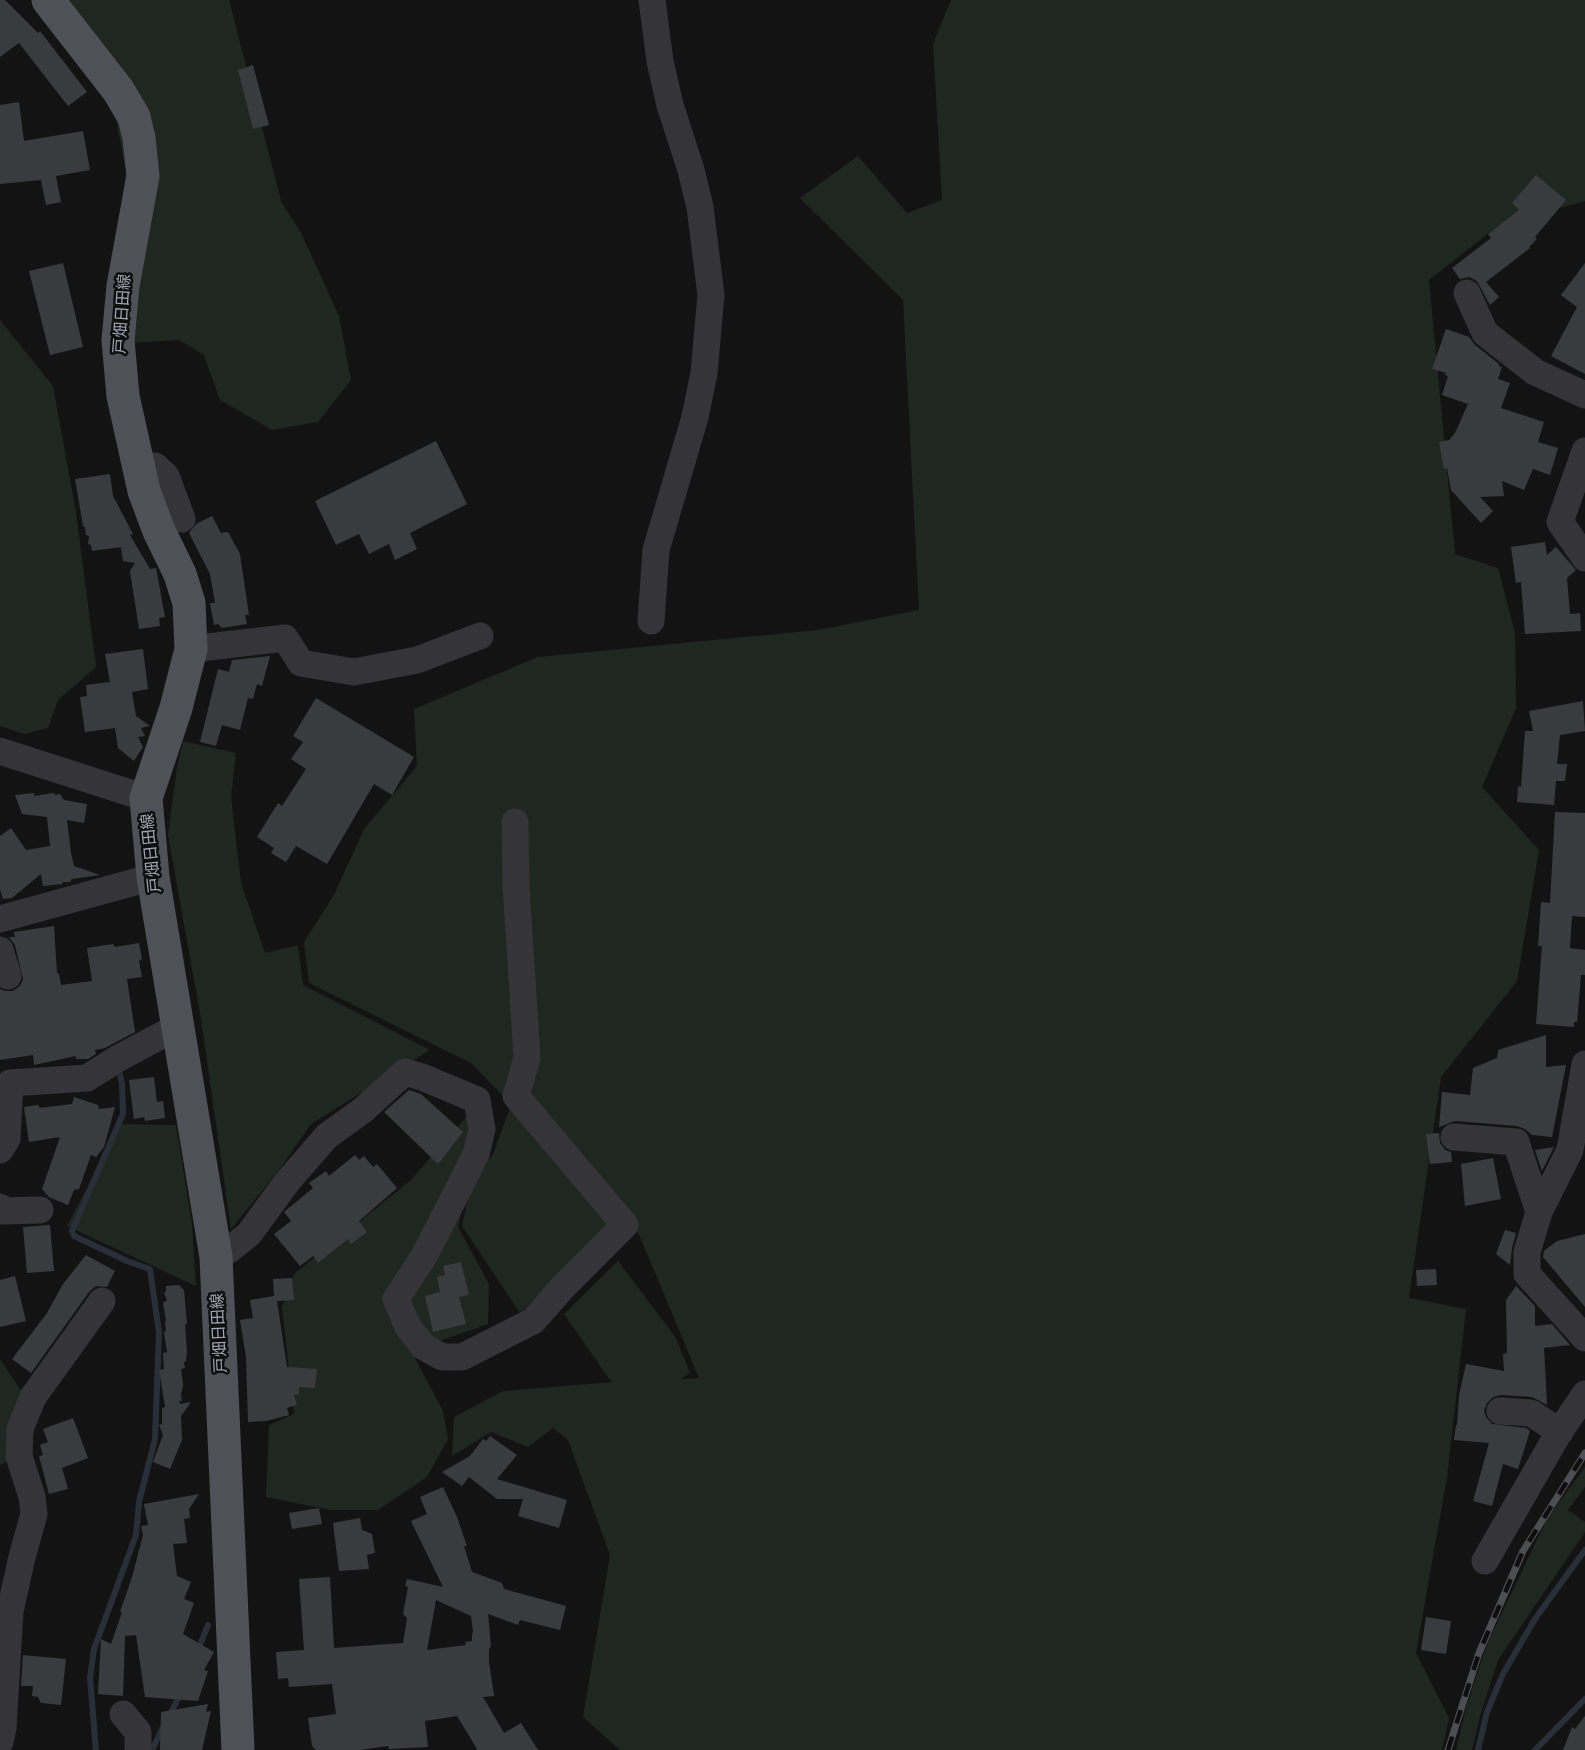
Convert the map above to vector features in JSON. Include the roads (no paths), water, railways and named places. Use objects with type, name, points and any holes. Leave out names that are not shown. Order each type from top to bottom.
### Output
[{"type":"main road","name":"戸畑日田線","points":[[48,0],[118,90],[134,117],[139,138],[143,176],[123,286],[118,340],[123,396],[144,491],[180,574],[189,603],[191,649],[176,708],[146,798],[153,877],[216,1257],[238,1750]]},
{"type":"street","points":[[651,621],[656,550],[695,417],[706,357],[711,295],[700,207],[691,170],[670,105],[660,61],[652,0]]},
{"type":"street","points":[[1467,293],[1485,333],[1535,372],[1585,395]]},
{"type":"street","points":[[1585,451],[1560,522],[1585,558]]},
{"type":"street","points":[[138,469],[155,466],[166,476],[182,519]]},
{"type":"street","points":[[191,649],[285,638],[301,663],[354,672],[417,660],[480,636]]},
{"type":"street","points":[[0,751],[146,798]]},
{"type":"street","points":[[216,1257],[249,1234],[287,1182],[327,1136],[363,1110],[405,1072],[477,1100],[482,1129],[476,1154],[455,1196],[424,1256],[396,1299],[408,1327],[424,1347],[442,1357],[462,1357],[533,1321],[625,1224],[516,1096],[527,1058],[516,885],[515,822]]},
{"type":"street","points":[[0,919],[153,877]]},
{"type":"street","points":[[0,950],[8,976]]},
{"type":"street","points":[[0,1150],[7,1139],[5,1082],[87,1078],[147,1042],[179,1026]]},
{"type":"street","points":[[1585,1064],[1583,1091],[1570,1150],[1539,1212],[1527,1252],[1527,1274],[1585,1338]]},
{"type":"street","points":[[1454,1137],[1516,1142],[1539,1212]]},
{"type":"street","points":[[0,1208],[3,1211],[40,1210]]},
{"type":"street","points":[[0,1742],[3,1728],[10,1611],[34,1514],[32,1497],[19,1456],[20,1430],[33,1396],[102,1301]]},
{"type":"street","points":[[1485,1561],[1560,1432],[1585,1394]]},
{"type":"street","points":[[1500,1411],[1531,1413],[1560,1432]]},
{"type":"street","points":[[123,1714],[138,1732],[138,1750]]},
{"type":"waterway","points":[[96,1750],[90,1678],[94,1649],[136,1535],[139,1502],[155,1439],[159,1332],[150,1269],[127,1261],[74,1236],[72,1231],[123,1114],[122,1084],[118,1066]]},
{"type":"waterway","points":[[1478,1750],[1487,1712],[1503,1674],[1535,1619],[1585,1550]]},
{"type":"waterway","points":[[198,1650],[208,1625]]},
{"type":"waterway","points":[[169,1716],[181,1693]]},
{"type":"waterway","points":[[1535,1750],[1585,1699]]},
{"type":"waterway","points":[[152,1750],[163,1727]]},
{"type":"railway","points":[[1448,1750],[1479,1653],[1523,1551],[1585,1453]]}]
